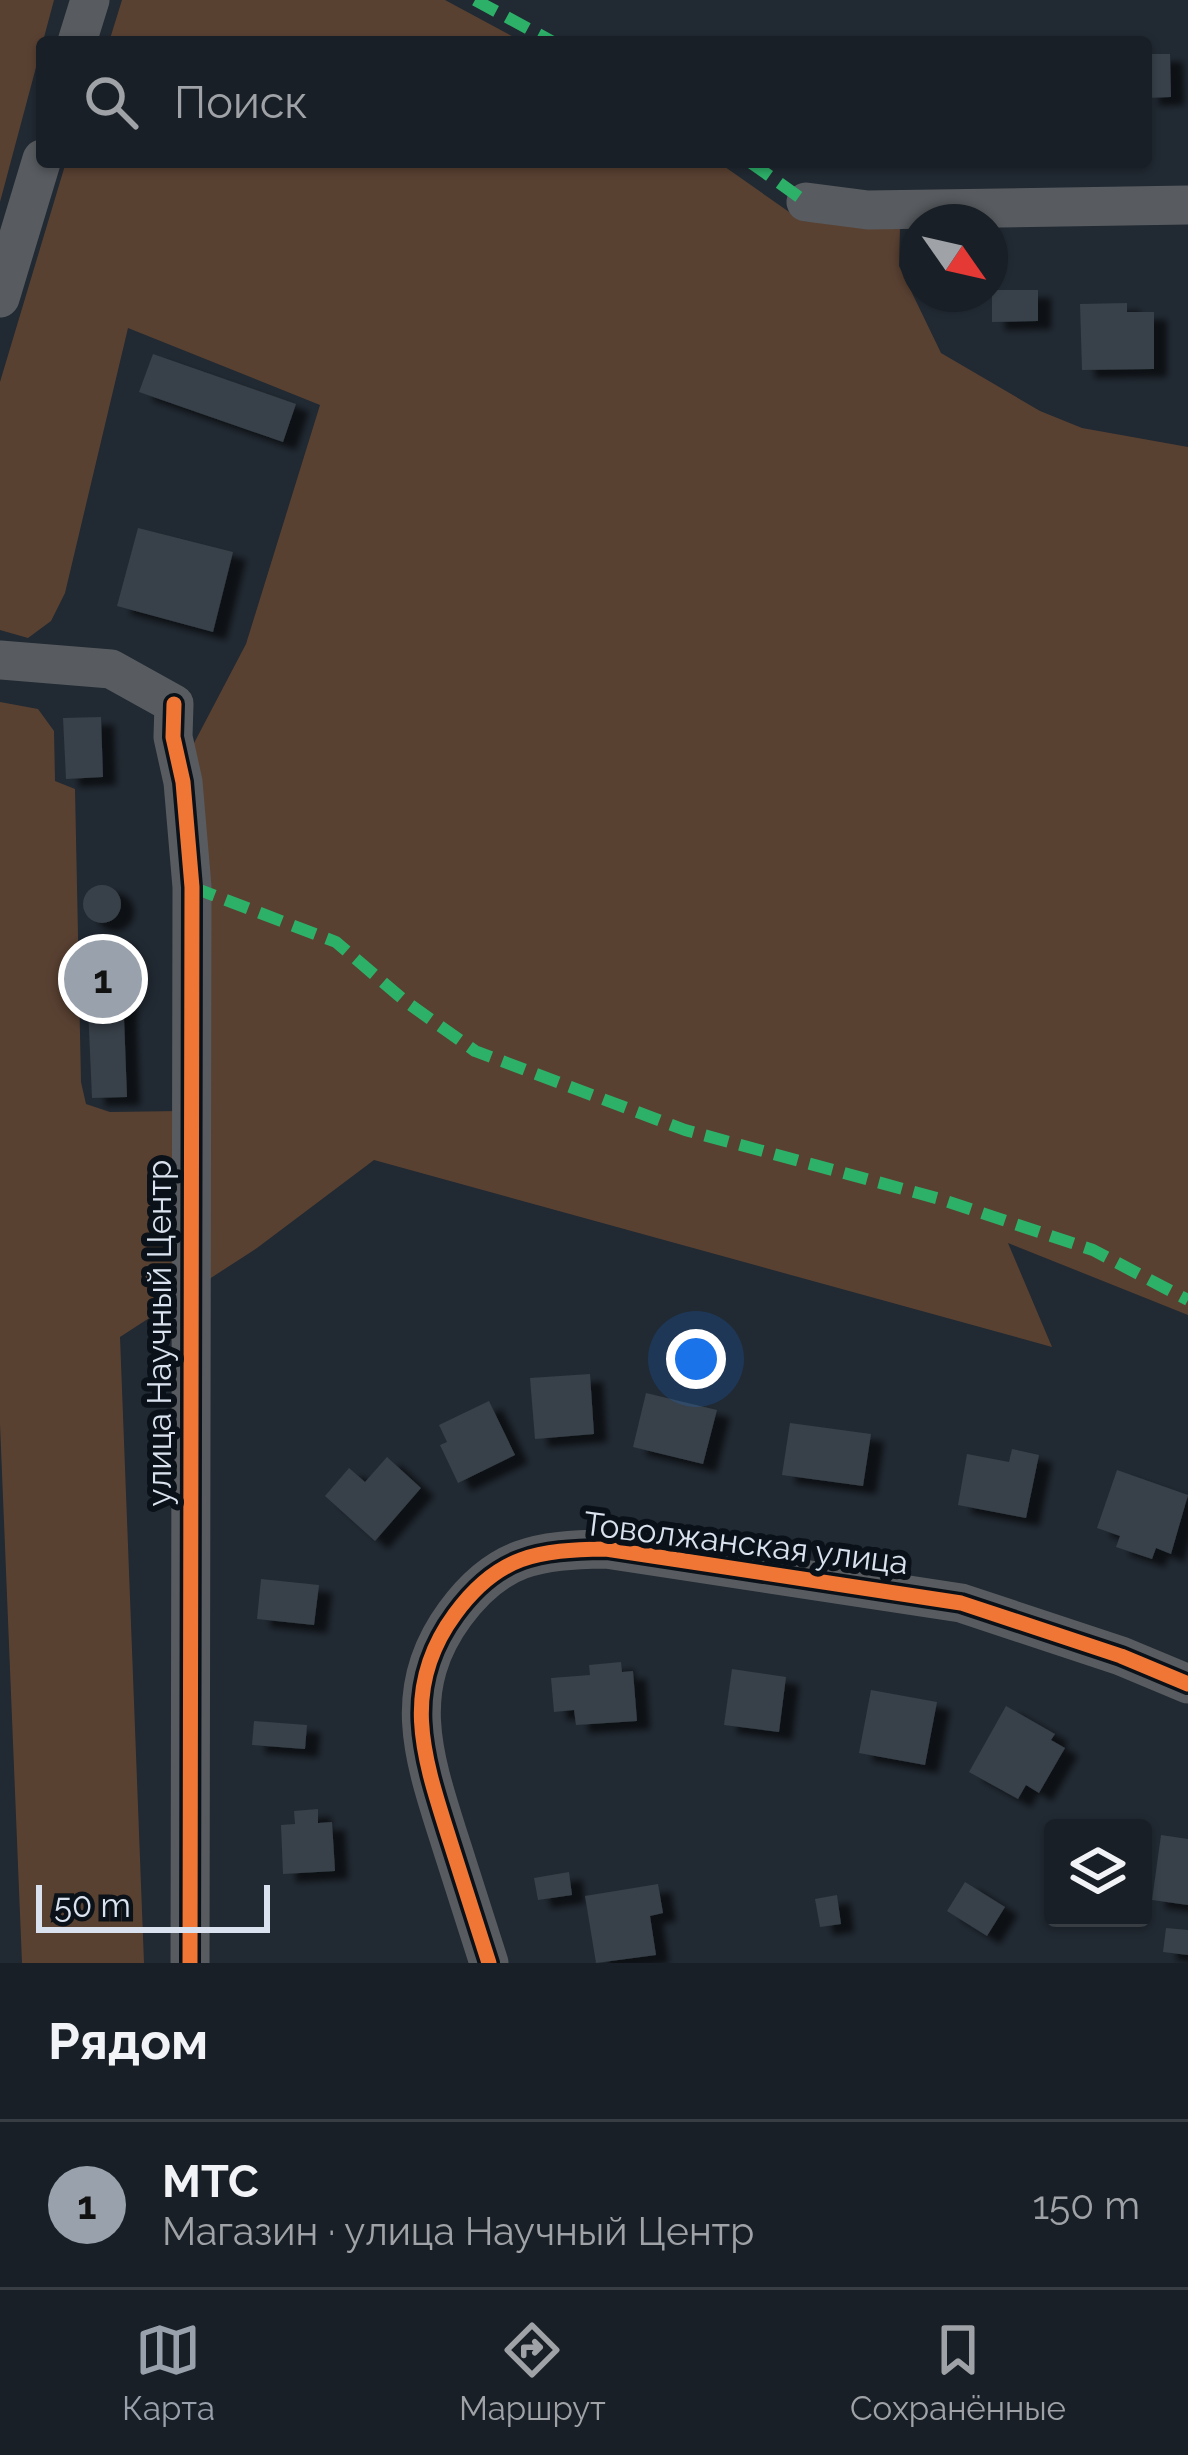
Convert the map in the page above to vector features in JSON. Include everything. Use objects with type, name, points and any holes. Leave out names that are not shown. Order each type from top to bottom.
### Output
[{"type":"street","points":[[79,36],[90,0]]},
{"type":"street","points":[[0,298],[39,168]]},
{"type":"street","points":[[806,202],[868,210],[1188,205]]},
{"type":"street","name":"улица Научный Центр","points":[[0,659],[111,669],[174,704],[173,737],[183,782],[192,887],[190,1963]]},
{"type":"street","name":"Товолжанская улица","points":[[489,1963],[423,1756],[420,1703],[428,1665],[445,1628],[471,1593],[506,1564],[551,1550],[606,1549],[961,1603],[1121,1656],[1188,1684]]},
{"type":"shaded area","points":[[0,0],[54,0],[44,36],[36,36],[36,67],[0,202]]},
{"type":"shaded area","points":[[122,0],[445,0],[512,36],[111,36]]},
{"type":"shaded area","points":[[64,168],[727,168],[802,221],[900,227],[900,312],[921,312],[941,353],[1040,411],[1082,428],[1188,447],[1188,1315],[1008,1243],[1052,1347],[374,1160],[257,1248],[120,1337],[144,1963],[22,1963],[0,1424],[0,702],[38,709],[54,731],[55,781],[75,789],[81,1082],[86,1104],[110,1112],[182,1111],[192,747],[246,644],[320,405],[128,328],[65,593],[51,621],[28,638],[0,630],[0,382]]},
{"type":"building","points":[[1152,54],[1170,54],[1171,97],[1152,98]]},
{"type":"building","points":[[1008,290],[1038,290],[1038,321],[992,322],[992,312],[1008,312]]},
{"type":"building","points":[[1127,303],[1127,312],[1154,312],[1154,369],[1082,370],[1080,304]]},
{"type":"building","points":[[153,354],[296,404],[283,442],[139,392]]},
{"type":"building","points":[[138,528],[233,552],[213,632],[117,606]]},
{"type":"building","points":[[101,717],[103,777],[66,779],[63,718]]},
{"type":"building","points":[[102,885],[116,890],[121,904],[116,918],[102,923],[88,918],[83,904],[88,890]]},
{"type":"building","points":[[121,938],[127,1097],[92,1098],[85,939]]},
{"type":"building","points":[[590,1374],[594,1434],[535,1439],[530,1378]]},
{"type":"building","points":[[646,1393],[717,1410],[703,1464],[633,1447]]},
{"type":"building","points":[[489,1401],[515,1455],[458,1483],[440,1445],[447,1442],[439,1425]]},
{"type":"building","points":[[790,1423],[871,1434],[863,1486],[782,1475]]},
{"type":"building","points":[[1012,1449],[1039,1455],[1026,1518],[958,1505],[967,1454],[1009,1462]]},
{"type":"building","points":[[387,1457],[421,1488],[375,1541],[325,1496],[349,1468],[365,1482]]},
{"type":"building","points":[[1117,1470],[1188,1495],[1171,1554],[1156,1548],[1152,1559],[1116,1547],[1120,1536],[1097,1528]]},
{"type":"building","points":[[261,1579],[319,1585],[314,1625],[257,1619]]},
{"type":"building","points":[[621,1662],[622,1672],[633,1671],[637,1721],[576,1725],[574,1710],[554,1712],[551,1678],[590,1675],[589,1665]]},
{"type":"building","points":[[732,1669],[786,1677],[779,1732],[724,1725]]},
{"type":"building","points":[[871,1690],[937,1702],[925,1765],[859,1753]]},
{"type":"building","points":[[1006,1706],[1055,1734],[1051,1740],[1065,1748],[1039,1793],[1026,1785],[1018,1799],[969,1772]]},
{"type":"building","points":[[254,1721],[307,1725],[305,1749],[252,1745]]},
{"type":"building","points":[[318,1809],[318,1823],[332,1822],[335,1871],[283,1874],[281,1825],[295,1824],[294,1811]]},
{"type":"building","points":[[1161,1835],[1188,1839],[1188,1905],[1152,1900]]},
{"type":"building","points":[[569,1872],[572,1895],[538,1900],[534,1878]]},
{"type":"building","points":[[965,1882],[1005,1907],[987,1936],[947,1911]]},
{"type":"building","points":[[658,1884],[663,1913],[650,1916],[656,1955],[596,1963],[585,1896]]},
{"type":"building","points":[[837,1895],[841,1924],[820,1927],[815,1899]]},
{"type":"building","points":[[1166,1928],[1188,1930],[1188,1955],[1163,1952]]},
{"type":"marked path","points":[[475,0],[542,36]]},
{"type":"marked path","points":[[758,168],[806,202]]},
{"type":"marked path","points":[[192,887],[336,942],[405,1001],[475,1051],[685,1130],[940,1199],[1093,1250],[1188,1300]]},
{"type":"cycle path","points":[[174,704],[173,737],[183,782],[192,887],[190,1963]]},
{"type":"cycle path","points":[[489,1963],[432,1782],[422,1698],[427,1670],[455,1614],[487,1579],[521,1560],[560,1551],[606,1549],[961,1603],[1121,1656],[1188,1684]]},
{"type":"place","name":"МТС","points":[[103,979]]}]
